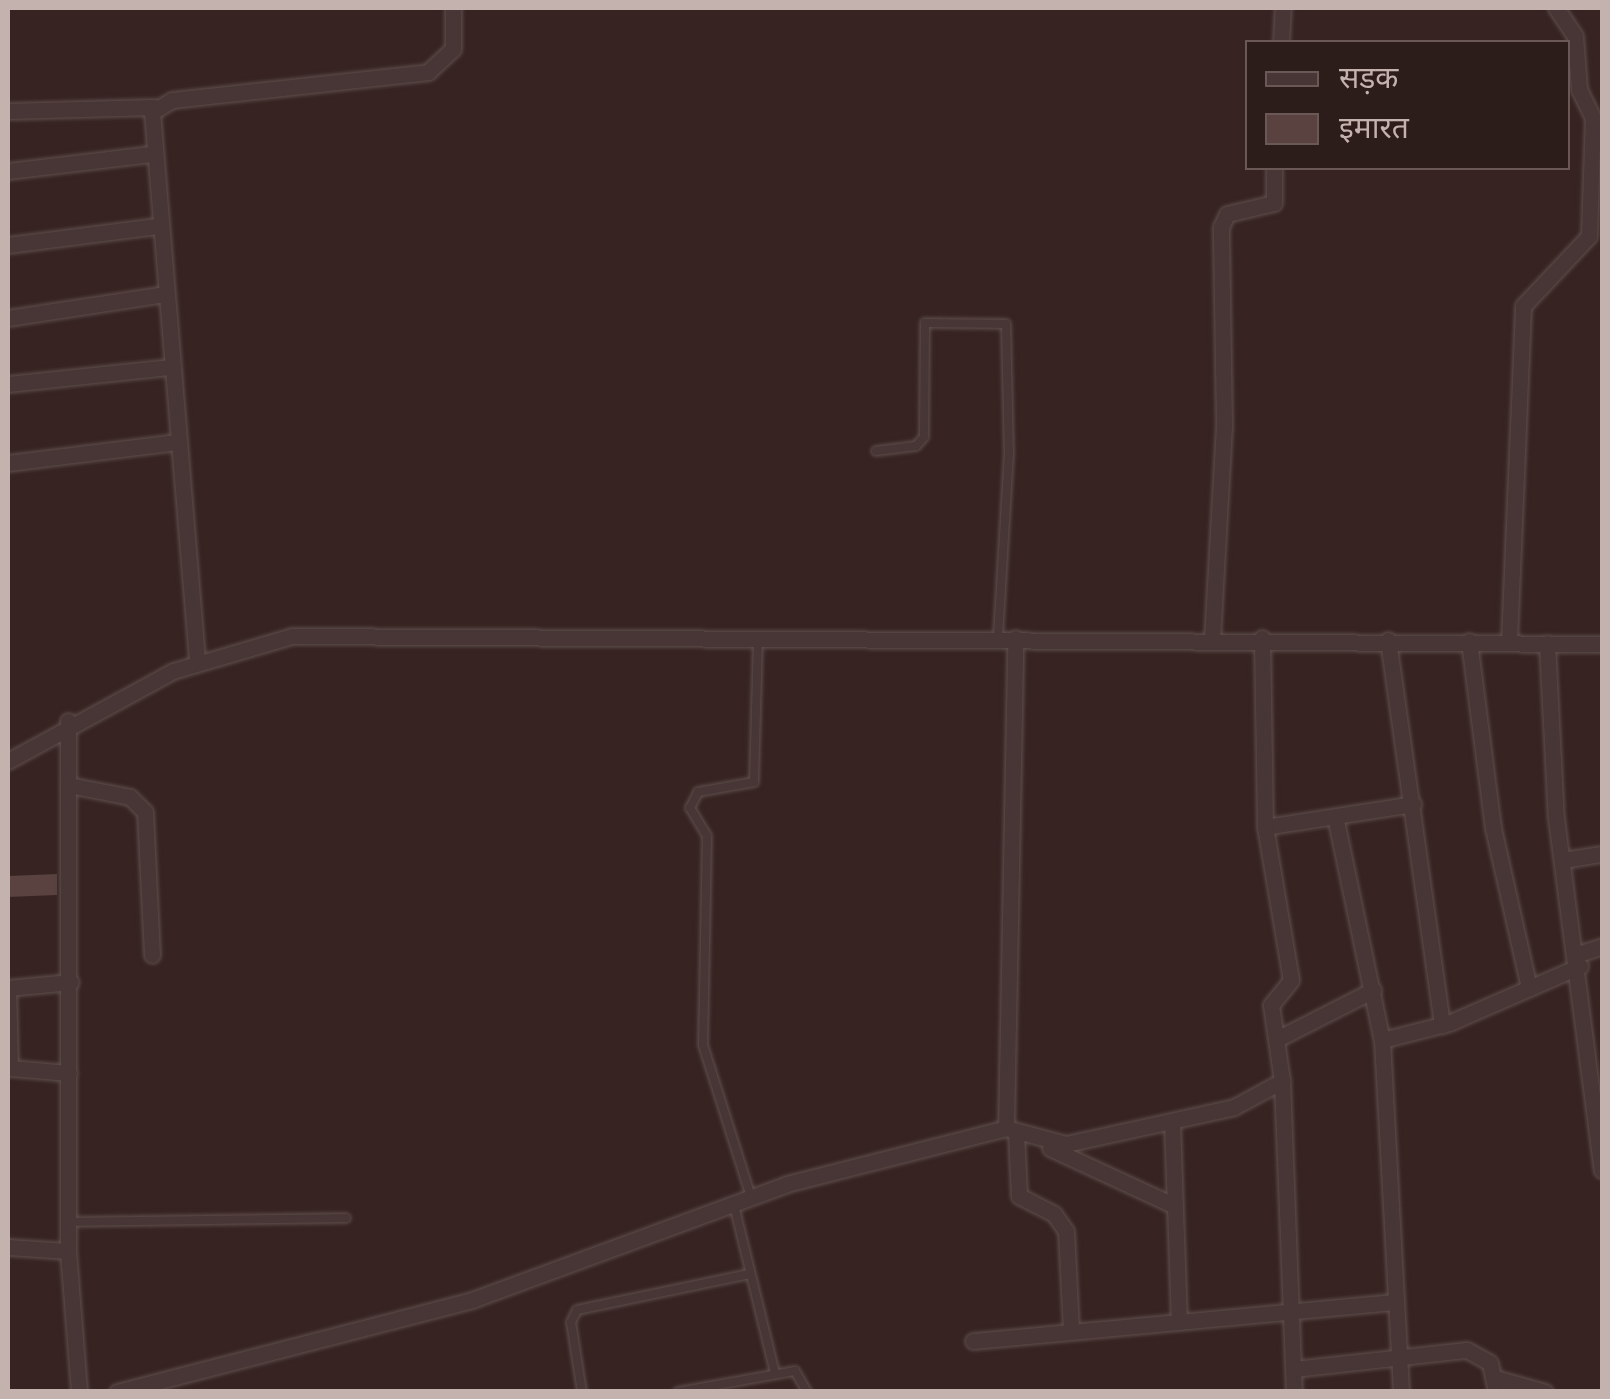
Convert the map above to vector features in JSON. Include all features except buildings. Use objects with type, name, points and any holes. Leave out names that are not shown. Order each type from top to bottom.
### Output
[{"type":"street","points":[[8,111],[154,107],[428,72],[452,48],[453,8]]},
{"type":"street","points":[[1281,40],[1282,8]]},
{"type":"street","points":[[1509,642],[1522,306],[1589,236],[1593,118],[1579,89],[1575,36],[1556,8]]},
{"type":"street","points":[[154,107],[151,154],[198,660]]},
{"type":"street","points":[[8,171],[151,154]]},
{"type":"street","points":[[1212,640],[1224,426],[1221,226],[1227,214],[1274,203],[1274,170]]},
{"type":"street","points":[[8,245],[157,226]]},
{"type":"street","points":[[8,318],[164,294]]},
{"type":"street","points":[[8,384],[170,367]]},
{"type":"street","points":[[8,463],[177,442]]},
{"type":"street","points":[[8,761],[68,722],[198,660],[246,644],[338,634],[1262,638],[1602,644]]},
{"type":"street","points":[[1007,638],[1011,1130],[1019,1196],[1054,1214],[1066,1230],[1071,1330]]},
{"type":"street","points":[[1262,638],[1265,827],[1291,980],[1271,1004],[1282,1081],[1295,1310],[1294,1392]]},
{"type":"street","points":[[1388,640],[1442,1025]]},
{"type":"street","points":[[1469,641],[1490,810],[1529,988]]},
{"type":"street","points":[[1547,644],[1563,860],[1579,960],[1602,1170]]},
{"type":"street","points":[[68,722],[68,1251],[78,1392]]},
{"type":"street","points":[[69,785],[130,797],[145,812],[152,955]]},
{"type":"street","points":[[1265,827],[1413,804]]},
{"type":"street","points":[[1335,816],[1382,1040],[1401,1392]]},
{"type":"street","points":[[1563,860],[1602,854]]},
{"type":"street","points":[[1382,1040],[1442,1025],[1529,988],[1602,946]]},
{"type":"street","points":[[69,1072],[10,1068],[8,988],[71,982]]},
{"type":"street","points":[[1277,1039],[1373,990]]},
{"type":"street","points":[[1041,1144],[1172,1122],[1234,1107],[1282,1081]]},
{"type":"street","points":[[1172,1122],[1180,1318]]},
{"type":"street","points":[[117,1392],[472,1300],[752,1198],[1011,1130],[1173,1205]]},
{"type":"street","points":[[8,1248],[68,1251]]},
{"type":"street","points":[[973,1341],[1180,1318],[1394,1302]]},
{"type":"street","points":[[1294,1368],[1476,1351],[1495,1385],[1544,1392]]},
{"type":"lane","points":[[876,450],[916,446],[924,436],[925,323],[1006,324],[1007,638]]},
{"type":"lane","points":[[752,1198],[703,1045],[708,836],[690,808],[698,792],[754,782],[758,638]]},
{"type":"lane","points":[[734,1205],[775,1373]]},
{"type":"lane","points":[[68,1222],[346,1218]]},
{"type":"lane","points":[[582,1392],[571,1322],[577,1310],[749,1274]]},
{"type":"lane","points":[[678,1392],[775,1373],[800,1373],[808,1392]]}]
